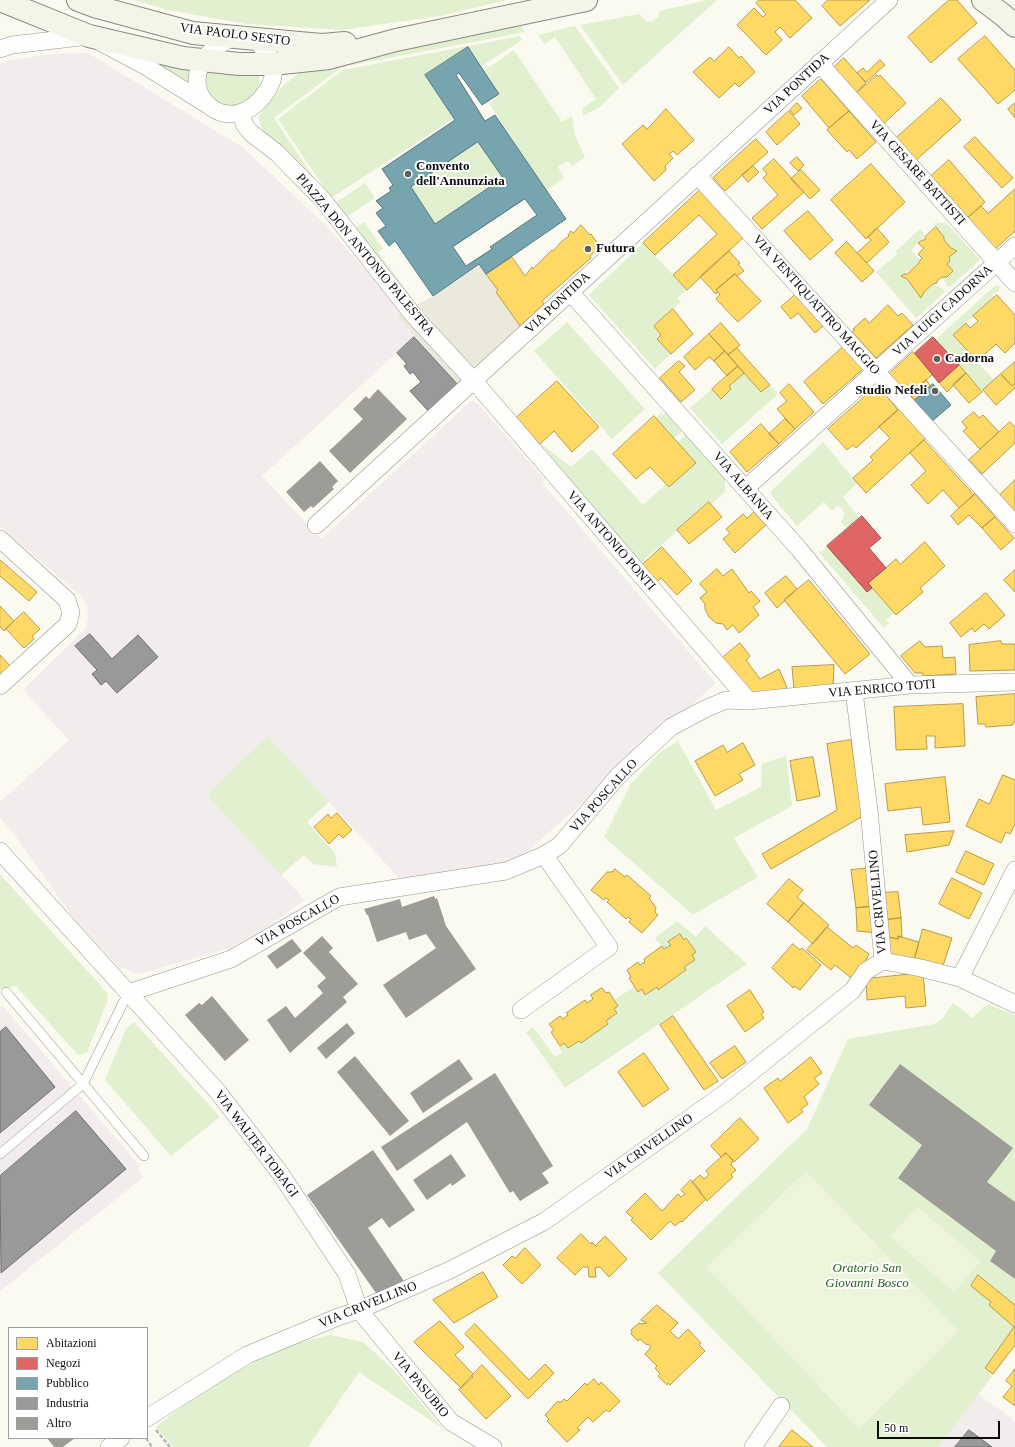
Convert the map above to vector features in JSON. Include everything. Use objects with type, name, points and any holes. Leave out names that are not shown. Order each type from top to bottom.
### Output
[{"type":"street","name":"VIA PAOLO SESTO","points":[[0,0],[89,36],[147,67],[218,111],[230,114],[242,113]]},
{"type":"street","name":"VIA PAOLO SESTO","points":[[78,0],[118,13],[193,33],[322,44],[396,40]]},
{"type":"street","name":"VIA PAOLO SESTO","points":[[89,36],[161,54],[203,61],[224,64],[273,64],[329,58],[396,40],[586,0]]},
{"type":"street","name":"VIA PONTIDA","points":[[316,524],[889,0]]},
{"type":"street","points":[[983,0],[1015,26]]},
{"type":"street","points":[[0,49],[12,45],[89,36]]},
{"type":"street","points":[[208,105],[199,93],[197,81],[199,70],[203,61],[218,46],[244,37],[267,52],[273,64],[274,75],[270,86],[262,99],[254,108],[242,113]]},
{"type":"street","name":"VIA CESARE BATTISTI","points":[[819,63],[1015,283]]},
{"type":"street","name":"PIAZZA DON ANTONIO PALESTRA","points":[[242,113],[244,124],[251,133],[277,153],[323,200],[414,316],[474,381]]},
{"type":"street","name":"VIA VENTIQUATTRO MAGGIO","points":[[698,175],[1015,524]]},
{"type":"street","name":"VIA LUIGI CADORNA","points":[[746,488],[1015,246]]},
{"type":"street","name":"VIA ALBANIA","points":[[570,292],[799,549],[910,685]]},
{"type":"street","name":"VIA ANTONIO PONTI","points":[[474,381],[749,701]]},
{"type":"street","points":[[0,539],[67,600],[71,613],[68,624],[0,686]]},
{"type":"street","name":"VIA ENRICO TOTI","points":[[749,701],[910,685],[1015,682]]},
{"type":"street","name":"VIA CRIVELLINO","points":[[148,1417],[246,1355],[338,1317],[359,1310],[450,1270],[545,1221],[725,1092],[852,991],[866,971],[883,961],[869,810],[854,691]]},
{"type":"street","name":"VIA POSCALLO","points":[[128,994],[231,959],[339,896],[506,871],[544,855],[559,846],[619,775],[671,727],[704,709],[726,700],[749,701]]},
{"type":"street","name":"VIA WALTER TOBAGI","points":[[0,851],[218,1092],[280,1173],[347,1274],[359,1310]]},
{"type":"street","points":[[521,1010],[609,947],[544,855]]},
{"type":"street","points":[[960,978],[1015,870]]},
{"type":"street","points":[[883,961],[921,968],[960,978],[1015,1004]]},
{"type":"street","name":"VIA PASUBIO","points":[[359,1310],[451,1422],[492,1447]]},
{"type":"street","points":[[753,1447],[781,1406]]},
{"type":"street","points":[[109,1447],[120,1439]]},
{"type":"lane","points":[[6,992],[144,1156]]},
{"type":"lane","points":[[0,1154],[83,1084],[128,994]]},
{"type":"shaded area","points":[[88,53],[242,147],[326,225],[401,311],[396,316],[414,337],[262,476],[321,539],[472,400],[478,404],[545,480],[542,483],[716,683],[516,862],[400,879],[269,737],[207,795],[305,900],[266,928],[230,948],[139,974],[119,967],[74,919],[14,834],[0,818],[0,802],[69,740],[23,690],[86,628],[88,617],[87,605],[82,597],[0,526],[0,64],[9,60],[53,54]]},
{"type":"shaded area","points":[[479,264],[498,290],[496,292],[520,326],[459,386],[396,316],[433,296]]},
{"type":"shaded area","points":[[3,1006],[139,1165],[138,1170],[144,1177],[0,1291],[0,1007]]},
{"type":"shaded area","points":[[978,1394],[1015,1421],[1015,1447],[939,1447]]},
{"type":"green space","points":[[134,0],[507,0],[440,16],[342,30],[247,24],[168,10]]},
{"type":"green space","points":[[707,0],[717,0],[623,85],[580,25],[639,14],[647,22],[653,21],[659,16],[659,11]]},
{"type":"green space","points":[[522,25],[525,32],[342,67],[274,118],[323,191],[263,132],[258,117],[283,86],[300,72],[332,63]]},
{"type":"green space","points":[[575,26],[619,88],[600,107],[583,116],[582,109],[596,99],[555,37],[544,44],[538,35]]},
{"type":"green space","points":[[520,36],[522,40],[482,66],[468,47],[425,75],[453,119],[331,198],[278,119],[343,70]]},
{"type":"green space","points":[[514,50],[562,122],[572,116],[575,136],[585,157],[572,166],[568,161],[558,167],[564,178],[546,190],[489,103],[500,95],[485,70]]},
{"type":"green space","points":[[151,62],[190,70],[188,86]]},
{"type":"green space","points":[[206,71],[259,75],[260,88],[255,99],[232,110],[211,101],[204,81]]},
{"type":"green space","points":[[478,142],[503,178],[435,224],[411,187]]},
{"type":"green space","points":[[365,183],[375,198],[345,218],[335,203]]},
{"type":"green space","points":[[364,222],[383,249],[378,252],[417,305],[415,306],[354,229]]},
{"type":"green space","points":[[934,223],[947,223],[980,260],[950,287],[947,286],[942,277],[947,277],[953,271],[947,264],[950,261],[949,257],[957,251],[951,248],[944,240],[944,237]]},
{"type":"green space","points":[[920,229],[925,235],[911,250],[920,260],[917,265],[901,276],[907,279],[921,297],[933,284],[941,287],[945,292],[916,318],[876,272],[897,254],[896,251]]},
{"type":"green space","points":[[643,243],[687,290],[677,298],[681,302],[654,326],[661,335],[658,339],[671,354],[655,369],[589,295]]},
{"type":"green space","points":[[996,285],[1000,287],[999,290],[991,297],[993,299],[953,335],[994,380],[982,392],[936,339]]},
{"type":"green space","points":[[567,322],[645,409],[612,439],[534,351]]},
{"type":"green space","points":[[744,373],[761,392],[770,385],[778,394],[722,444],[690,408],[712,389],[721,398],[731,390],[729,386]]},
{"type":"green space","points":[[661,413],[663,415],[666,413],[682,431],[673,439],[655,419]]},
{"type":"green space","points":[[686,435],[725,478],[725,492],[712,504],[709,502],[640,564],[540,443],[571,467],[592,449],[643,505],[666,484],[669,487],[695,463],[677,443]]},
{"type":"green space","points":[[823,442],[857,483],[843,497],[859,518],[847,529],[841,522],[844,515],[842,509],[837,506],[832,511],[824,502],[797,526],[772,496],[771,491]]},
{"type":"green space","points":[[827,546],[867,592],[872,588],[894,613],[886,620],[889,623],[884,628],[817,550],[821,552]]},
{"type":"green space","points":[[268,736],[329,802],[307,822],[335,853],[337,867],[313,864],[304,855],[281,875],[207,795]]},
{"type":"green space","points":[[678,741],[716,810],[761,787],[762,764],[786,756],[792,806],[734,838],[758,877],[693,915],[604,837],[630,785],[659,753]]},
{"type":"green space","points":[[0,874],[108,994],[107,1002],[87,1053],[78,1055],[16,986],[0,989]]},
{"type":"green space","points":[[677,921],[696,937],[705,926],[747,964],[565,1088],[526,1032],[533,1027],[555,1057],[562,1052],[559,1047],[564,1043],[568,1048],[579,1041],[581,1043],[608,1024],[606,1021],[617,1013],[614,1009],[618,1006],[614,1000],[634,987],[638,992],[642,989],[646,994],[657,987],[659,989],[686,971],[684,967],[695,960],[692,955],[696,952],[687,938],[684,940],[679,934],[669,941],[671,945],[664,949],[655,938]]},
{"type":"green space","name":"Oratorio San Giovanni Bosco","points":[[953,1003],[973,1018],[983,1007],[989,1005],[1015,1015],[1015,1345],[939,1447],[827,1447],[658,1273],[807,1129],[848,1039],[935,1024],[942,1019]]},
{"type":"green space","points":[[132,1023],[135,1023],[220,1117],[171,1156],[105,1080],[126,1029]]},
{"type":"green space","points":[[806,1171],[959,1331],[859,1429],[706,1267]]},
{"type":"green space","points":[[917,1206],[981,1261],[954,1292],[890,1237]]},
{"type":"green space","points":[[330,1335],[363,1342],[390,1366],[443,1429],[359,1372],[308,1447],[173,1447],[156,1427],[203,1393],[254,1363],[294,1344]]},
{"type":"building: Abitazioni","points":[[759,0],[795,0],[812,18],[790,38],[780,27],[775,32],[782,40],[766,55],[737,25],[754,8],[763,17],[766,14],[756,3]]},
{"type":"building: Abitazioni","points":[[828,0],[870,0],[840,26],[822,6]]},
{"type":"building: Abitazioni","points":[[949,0],[957,0],[977,23],[931,63],[908,37]]},
{"type":"building: Abitazioni","points":[[985,36],[1015,70],[1015,90],[998,104],[958,59]]},
{"type":"building: Abitazioni","points":[[729,47],[739,58],[741,56],[755,72],[739,87],[735,83],[719,98],[693,72],[710,57],[714,61]]},
{"type":"building: Abitazioni","points":[[844,58],[866,83],[853,95],[831,70]]},
{"type":"building: Abitazioni","points":[[880,60],[885,65],[866,82],[857,73],[863,68],[867,72]]},
{"type":"building: Abitazioni","points":[[877,75],[878,77],[880,75],[906,103],[881,126],[854,96]]},
{"type":"building: Abitazioni","points":[[821,79],[849,111],[829,128],[802,96]]},
{"type":"building: Abitazioni","points":[[941,98],[961,120],[915,161],[895,139]]},
{"type":"building: Abitazioni","points":[[797,103],[802,108],[794,115],[790,110]]},
{"type":"building: Abitazioni","points":[[1015,103],[1015,118],[1008,109]]},
{"type":"building: Abitazioni","points":[[666,109],[694,140],[677,155],[673,151],[669,154],[673,158],[665,166],[666,170],[654,181],[622,144],[643,125],[647,129]]},
{"type":"building: Abitazioni","points":[[789,111],[800,124],[777,145],[766,132]]},
{"type":"building: Abitazioni","points":[[849,111],[876,142],[857,159],[849,150],[847,152],[827,130]]},
{"type":"building: Abitazioni","points":[[975,137],[1013,178],[1002,188],[964,147]]},
{"type":"building: Abitazioni","points":[[756,139],[768,152],[725,191],[713,178]]},
{"type":"building: Abitazioni","points":[[797,157],[804,165],[798,171],[790,163]]},
{"type":"building: Abitazioni","points":[[774,159],[804,192],[762,229],[752,218],[778,195],[763,178],[767,174],[763,169]]},
{"type":"building: Abitazioni","points":[[949,160],[985,202],[966,219],[929,178]]},
{"type":"building: Abitazioni","points":[[871,164],[905,202],[866,239],[831,200]]},
{"type":"building: Abitazioni","points":[[753,166],[759,172],[748,182],[742,175]]},
{"type":"building: Abitazioni","points":[[801,170],[820,190],[810,199],[791,179]]},
{"type":"building: Abitazioni","points":[[701,189],[745,236],[687,290],[673,275],[717,234],[699,215],[655,255],[643,243]]},
{"type":"building: Abitazioni","points":[[1015,189],[1015,231],[993,251],[965,220],[981,206],[988,213]]},
{"type":"building: Abitazioni","points":[[808,211],[833,240],[810,260],[784,231]]},
{"type":"building: Abitazioni","points":[[581,225],[590,235],[591,234],[600,247],[590,256],[591,258],[542,301],[544,304],[520,326],[496,292],[498,290],[486,274],[512,257],[525,276],[532,267],[533,269],[569,236],[568,235],[571,231],[573,233]]},
{"type":"building: Abitazioni","points":[[936,227],[951,248],[957,251],[949,257],[950,261],[947,264],[953,271],[947,277],[942,277],[937,281],[937,283],[933,284],[924,292],[921,298],[907,279],[901,276],[907,274],[922,258],[918,254],[924,248],[918,243],[925,240],[925,237]]},
{"type":"building: Abitazioni","points":[[877,228],[889,242],[867,263],[857,253],[871,240],[868,237]]},
{"type":"building: Abitazioni","points":[[847,242],[874,271],[862,282],[835,253]]},
{"type":"building: Abitazioni","points":[[729,251],[740,263],[738,264],[744,271],[737,276],[735,274],[716,290],[718,292],[716,294],[700,277]]},
{"type":"building: Abitazioni","points":[[735,274],[761,301],[738,322],[716,299],[720,294],[716,290]]},
{"type":"building: Abitazioni","points":[[795,295],[823,326],[815,333],[798,313],[791,319],[781,307]]},
{"type":"building: Abitazioni","points":[[997,295],[1015,315],[1015,343],[1005,353],[996,344],[977,361],[953,335],[966,323],[970,328],[978,321],[973,316]]},
{"type":"building: Abitazioni","points":[[888,305],[898,316],[902,313],[913,325],[876,358],[852,332],[855,330],[853,329],[865,318],[869,323]]},
{"type":"building: Abitazioni","points":[[673,309],[693,334],[671,354],[657,339],[661,335],[654,326]]},
{"type":"building: Abitazioni","points":[[721,323],[740,345],[728,355],[709,334]]},
{"type":"building: Abitazioni","points":[[709,334],[725,351],[714,361],[709,357],[695,370],[684,357]]},
{"type":"building: Abitazioni","points":[[843,347],[863,369],[823,404],[804,382]]},
{"type":"building: Abitazioni","points":[[737,348],[770,385],[761,392],[728,355]]},
{"type":"building: Abitazioni","points":[[725,351],[738,366],[727,376],[714,361]]},
{"type":"building: Abitazioni","points":[[913,352],[933,374],[908,396],[889,374]]},
{"type":"building: Abitazioni","points":[[679,361],[685,366],[679,372],[695,390],[681,402],[660,378]]},
{"type":"building: Abitazioni","points":[[1015,362],[1015,383],[1012,386],[1001,374]]},
{"type":"building: Abitazioni","points":[[959,365],[966,373],[947,392],[939,382]]},
{"type":"building: Abitazioni","points":[[738,366],[744,373],[729,386],[731,389],[721,399],[712,389]]},
{"type":"building: Abitazioni","points":[[966,373],[982,392],[969,403],[953,385]]},
{"type":"building: Abitazioni","points":[[1001,374],[1012,386],[1015,383],[1015,388],[996,405],[983,390]]},
{"type":"building: Abitazioni","points":[[926,380],[931,386],[915,400],[910,395]]},
{"type":"building: Abitazioni","points":[[557,381],[599,427],[572,452],[554,431],[540,444],[516,418]]},
{"type":"building: Abitazioni","points":[[789,384],[814,412],[795,429],[777,409],[787,401],[780,393]]},
{"type":"building: Abitazioni","points":[[878,385],[898,410],[856,448],[853,445],[847,450],[828,429]]},
{"type":"building: Abitazioni","points":[[899,409],[926,438],[866,493],[853,478],[873,460],[870,457],[890,438],[879,427]]},
{"type":"building: Abitazioni","points":[[974,412],[979,418],[983,415],[999,432],[980,449],[963,431],[967,428],[962,422]]},
{"type":"building: Abitazioni","points":[[654,416],[696,463],[669,487],[650,467],[636,479],[613,454]]},
{"type":"building: Abitazioni","points":[[785,419],[795,429],[779,444],[769,434]]},
{"type":"building: Abitazioni","points":[[1010,422],[1015,427],[1015,443],[982,474],[969,460]]},
{"type":"building: Abitazioni","points":[[761,424],[779,444],[747,472],[730,452]]},
{"type":"building: Abitazioni","points":[[924,440],[974,495],[959,508],[943,490],[928,504],[911,485],[926,471],[910,453]]},
{"type":"building: Abitazioni","points":[[1015,480],[1015,514],[999,496]]},
{"type":"building: Abitazioni","points":[[975,494],[995,517],[982,528],[969,515],[958,525],[951,516]]},
{"type":"building: Abitazioni","points":[[709,502],[722,517],[689,544],[677,530]]},
{"type":"building: Abitazioni","points":[[754,512],[766,525],[735,553],[723,539],[730,533],[726,529],[743,514],[747,518]]},
{"type":"building: Abitazioni","points":[[995,517],[1014,538],[1001,550],[982,528]]},
{"type":"building: Abitazioni","points":[[925,542],[945,566],[920,588],[923,592],[896,615],[868,583],[896,559],[900,564]]},
{"type":"building: Abitazioni","points":[[662,547],[692,581],[677,595],[661,578],[655,584],[640,567]]},
{"type":"building: Abitazioni","points":[[0,560],[37,592],[29,601],[0,576]]},
{"type":"building: Abitazioni","points":[[717,569],[723,576],[732,569],[749,593],[751,591],[760,601],[753,607],[759,615],[739,633],[733,625],[727,630],[723,624],[716,623],[709,617],[705,609],[705,604],[700,598],[707,592],[700,584]]},
{"type":"building: Abitazioni","points":[[1015,570],[1015,592],[1004,580]]},
{"type":"building: Abitazioni","points":[[786,576],[797,589],[777,608],[765,593]]},
{"type":"building: Abitazioni","points":[[809,580],[870,654],[845,674],[784,600]]},
{"type":"building: Abitazioni","points":[[986,593],[1005,615],[989,629],[984,624],[975,632],[972,628],[961,637],[950,623]]},
{"type":"building: Abitazioni","points":[[0,606],[14,621],[4,631],[0,626]]},
{"type":"building: Abitazioni","points":[[24,612],[40,629],[32,636],[34,639],[24,648],[6,629]]},
{"type":"building: Abitazioni","points":[[920,641],[925,647],[942,646],[943,658],[955,657],[956,674],[923,676],[923,673],[915,673],[901,656]]},
{"type":"building: Abitazioni","points":[[1001,641],[1002,644],[1015,644],[1015,670],[970,671],[969,645]]},
{"type":"building: Abitazioni","points":[[740,643],[750,656],[746,660],[760,679],[779,669],[788,690],[754,698],[721,659]]},
{"type":"building: Abitazioni","points":[[0,655],[11,667],[0,676]]},
{"type":"building: Abitazioni","points":[[834,665],[833,687],[794,689],[792,667]]},
{"type":"building: Abitazioni","points":[[1015,694],[1015,722],[1013,722],[1013,725],[986,727],[985,724],[978,724],[976,697]]},
{"type":"building: Abitazioni","points":[[963,704],[965,746],[935,748],[935,736],[926,736],[927,749],[896,750],[894,707]]},
{"type":"building: Abitazioni","points":[[851,740],[863,816],[771,869],[762,854],[837,810],[827,744]]},
{"type":"building: Abitazioni","points":[[743,743],[755,765],[739,774],[743,780],[715,796],[695,761],[723,745],[727,752]]},
{"type":"building: Abitazioni","points":[[813,757],[820,796],[797,801],[790,761]]},
{"type":"building: Abitazioni","points":[[1003,775],[1015,780],[1015,825],[1010,834],[1006,832],[1001,843],[966,826],[979,799],[989,804]]},
{"type":"building: Abitazioni","points":[[945,777],[950,822],[923,825],[921,807],[888,811],[885,784]]},
{"type":"building: Abitazioni","points":[[337,813],[352,830],[343,838],[339,834],[329,844],[314,827],[328,814],[331,818]]},
{"type":"building: Abitazioni","points":[[954,831],[949,845],[907,852],[905,835]]},
{"type":"building: Abitazioni","points":[[966,851],[994,864],[984,885],[956,872]]},
{"type":"building: Abitazioni","points":[[872,868],[876,906],[856,908],[851,870]]},
{"type":"building: Abitazioni","points":[[615,869],[625,877],[627,875],[651,896],[649,898],[656,908],[655,912],[658,915],[642,933],[629,922],[631,919],[628,917],[626,919],[607,902],[609,900],[606,898],[604,900],[591,890],[607,872],[612,872]]},
{"type":"building: Abitazioni","points":[[952,878],[982,893],[969,919],[939,904]]},
{"type":"building: Abitazioni","points":[[789,879],[803,890],[797,897],[804,903],[788,922],[767,904]]},
{"type":"building: Abitazioni","points":[[898,892],[901,918],[884,920],[881,893]]},
{"type":"building: Abitazioni","points":[[804,903],[829,925],[813,944],[788,922]]},
{"type":"building: Abitazioni","points":[[876,906],[878,933],[857,931],[856,908]]},
{"type":"building: Abitazioni","points":[[901,918],[902,937],[898,936],[898,939],[886,937],[884,920]]},
{"type":"building: Abitazioni","points":[[827,927],[853,948],[856,945],[869,954],[856,982],[835,965],[831,970],[807,950]]},
{"type":"building: Abitazioni","points":[[923,929],[952,938],[942,969],[914,961]]},
{"type":"building: Abitazioni","points":[[680,934],[684,940],[686,938],[696,952],[692,955],[695,960],[684,967],[686,970],[658,990],[657,987],[645,995],[642,989],[638,992],[629,978],[631,977],[627,970],[638,962],[640,965],[645,962],[644,959],[662,946],[664,949],[671,945],[668,942]]},
{"type":"building: Abitazioni","points":[[898,936],[919,942],[914,961],[886,953],[890,937],[898,939]]},
{"type":"building: Abitazioni","points":[[793,944],[800,950],[802,948],[821,965],[800,990],[794,986],[793,988],[772,968]]},
{"type":"building: Abitazioni","points":[[923,973],[926,1006],[906,1008],[905,996],[867,1000],[866,979]]},
{"type":"building: Abitazioni","points":[[602,988],[606,993],[609,992],[618,1006],[614,1009],[617,1013],[606,1021],[608,1024],[581,1043],[579,1041],[568,1048],[564,1043],[560,1046],[551,1032],[554,1030],[549,1024],[560,1016],[563,1019],[568,1015],[566,1013],[585,1000],[587,1003],[593,999],[591,995]]},
{"type":"building: Abitazioni","points":[[750,990],[764,1012],[761,1014],[764,1018],[745,1032],[727,1006]]},
{"type":"building: Abitazioni","points":[[673,1016],[718,1081],[704,1090],[660,1025]]},
{"type":"building: Abitazioni","points":[[735,1046],[746,1062],[722,1079],[710,1063]]},
{"type":"building: Abitazioni","points":[[644,1053],[669,1089],[643,1107],[618,1072]]},
{"type":"building: Abitazioni","points":[[811,1057],[822,1073],[814,1078],[819,1084],[804,1097],[808,1104],[801,1109],[803,1112],[788,1123],[764,1088],[778,1078],[780,1081]]},
{"type":"building: Abitazioni","points":[[740,1118],[759,1139],[734,1162],[726,1153],[721,1157],[711,1146]]},
{"type":"building: Abitazioni","points":[[726,1153],[733,1160],[731,1165],[736,1170],[731,1175],[733,1177],[707,1201],[692,1182],[700,1175],[704,1179],[709,1175],[706,1171]]},
{"type":"building: Abitazioni","points":[[691,1180],[706,1199],[682,1222],[681,1221],[675,1226],[670,1221],[651,1240],[631,1220],[633,1218],[626,1212],[645,1193],[662,1211],[678,1194],[681,1197],[685,1194],[681,1190]]},
{"type":"building: Abitazioni","points":[[581,1234],[595,1246],[605,1236],[627,1259],[609,1277],[600,1267],[595,1268],[596,1277],[589,1277],[588,1267],[583,1267],[575,1275],[557,1258]]},
{"type":"building: Abitazioni","points":[[525,1248],[541,1265],[522,1284],[503,1265],[512,1256],[515,1258]]},
{"type":"building: Abitazioni","points":[[483,1272],[498,1297],[454,1323],[433,1300]]},
{"type":"building: Abitazioni","points":[[978,1275],[1015,1305],[1015,1345],[993,1374],[985,1368],[1014,1327],[989,1305],[991,1302],[971,1286]]},
{"type":"building: Abitazioni","points":[[657,1305],[678,1323],[670,1331],[678,1339],[688,1329],[701,1343],[699,1345],[705,1351],[670,1385],[668,1383],[667,1385],[658,1376],[660,1374],[655,1368],[657,1366],[645,1354],[651,1347],[640,1339],[638,1341],[631,1334],[631,1330],[639,1323],[647,1323],[641,1320]]},
{"type":"building: Abitazioni","points":[[440,1321],[464,1347],[455,1355],[473,1374],[471,1376],[473,1377],[461,1388],[414,1342]]},
{"type":"building: Abitazioni","points":[[475,1324],[529,1380],[545,1364],[554,1373],[528,1399],[465,1334]]},
{"type":"building: Abitazioni","points":[[482,1365],[511,1396],[486,1419],[459,1390]]},
{"type":"building: Abitazioni","points":[[1015,1369],[1015,1406],[1003,1397],[1012,1386],[1006,1381]]},
{"type":"building: Abitazioni","points":[[594,1379],[599,1385],[601,1382],[620,1401],[609,1412],[606,1410],[593,1422],[588,1417],[577,1428],[580,1430],[567,1442],[547,1421],[549,1419],[545,1415],[558,1401],[560,1403],[564,1399],[567,1401],[585,1383],[587,1385]]},
{"type":"building: Abitazioni","points":[[792,1430],[813,1447],[779,1447]]},
{"type":"building: Negozi","name":"Cadorna","points":[[933,337],[959,365],[939,383],[915,353]]},
{"type":"building: Negozi","points":[[862,516],[881,538],[869,548],[886,568],[868,583],[872,588],[867,592],[827,546]]},
{"type":"building: Pubblico","name":"Convento dell'Annunziata","points":[[468,47],[499,94],[482,105],[459,73],[456,75],[485,121],[495,115],[566,219],[486,274],[479,264],[433,296],[395,241],[389,246],[378,231],[386,226],[376,213],[383,208],[376,201],[391,191],[389,188],[393,185],[382,169],[455,120],[425,75]],"holes":[[[478,142],[503,178],[435,224],[411,187]],[[525,199],[537,215],[490,247],[492,249],[466,266],[453,247]]]},
{"type":"building: Pubblico","points":[[933,384],[951,405],[931,422],[914,401]]},
{"type":"building: Industria","points":[[414,337],[459,386],[430,413],[410,391],[421,382],[413,372],[410,374],[404,366],[407,364],[397,353]]},
{"type":"building: Industria","points":[[90,634],[112,659],[138,635],[158,657],[117,693],[106,681],[101,685],[92,674],[97,670],[75,646]]},
{"type":"building: Industria","points":[[6,1027],[55,1087],[0,1133],[0,1032]]},
{"type":"building: Industria","points":[[76,1111],[126,1169],[1,1273],[0,1176]]},
{"type":"building: Industria","points":[[969,1430],[992,1447],[955,1447]]},
{"type":"building: Altro","points":[[378,389],[407,419],[350,473],[329,451],[363,419],[353,409],[366,396],[369,399]]},
{"type":"building: Altro","points":[[320,461],[338,481],[332,487],[334,489],[313,508],[311,506],[304,512],[286,492]]},
{"type":"building: Altro","points":[[434,896],[435,899],[437,898],[446,926],[476,969],[406,1018],[383,985],[436,948],[426,934],[409,940],[406,932],[377,942],[368,915],[364,909],[400,899],[402,907]]},
{"type":"building: Altro","points":[[322,936],[333,948],[329,952],[358,984],[343,997],[347,1002],[290,1053],[267,1020],[286,1006],[295,1018],[323,993],[317,986],[326,978],[303,953]]},
{"type":"building: Altro","points":[[292,939],[302,951],[277,969],[267,956]]},
{"type":"building: Altro","points":[[212,996],[249,1040],[225,1061],[185,1015],[199,1003],[202,1005]]},
{"type":"building: Altro","points":[[347,1023],[355,1033],[326,1059],[317,1048]]},
{"type":"building: Altro","points":[[355,1056],[409,1121],[390,1136],[337,1072]]},
{"type":"building: Altro","points":[[459,1059],[473,1079],[423,1113],[410,1093]]},
{"type":"building: Altro","points":[[900,1064],[1013,1148],[987,1182],[1015,1202],[1015,1279],[990,1261],[996,1251],[898,1178],[922,1145],[869,1105]]},
{"type":"building: Altro","points":[[495,1073],[553,1166],[542,1173],[549,1183],[520,1201],[513,1191],[510,1193],[467,1122],[397,1171],[381,1147]]},
{"type":"building: Altro","points":[[373,1150],[415,1210],[389,1228],[382,1218],[368,1228],[404,1281],[378,1296],[307,1195]]},
{"type":"building: Altro","points":[[451,1154],[466,1176],[452,1186],[451,1183],[427,1200],[413,1180]]},
{"type":"building: Altro","points":[[48,1439],[74,1439],[63,1447],[54,1447]]},
{"type":"place","name":"Convento dell'Annunziata","points":[[408,174]]},
{"type":"place","name":"Futura","points":[[588,249]]},
{"type":"place","name":"Cadorna","points":[[937,359]]},
{"type":"place","name":"Studio Nefeli","points":[[935,391]]}]
